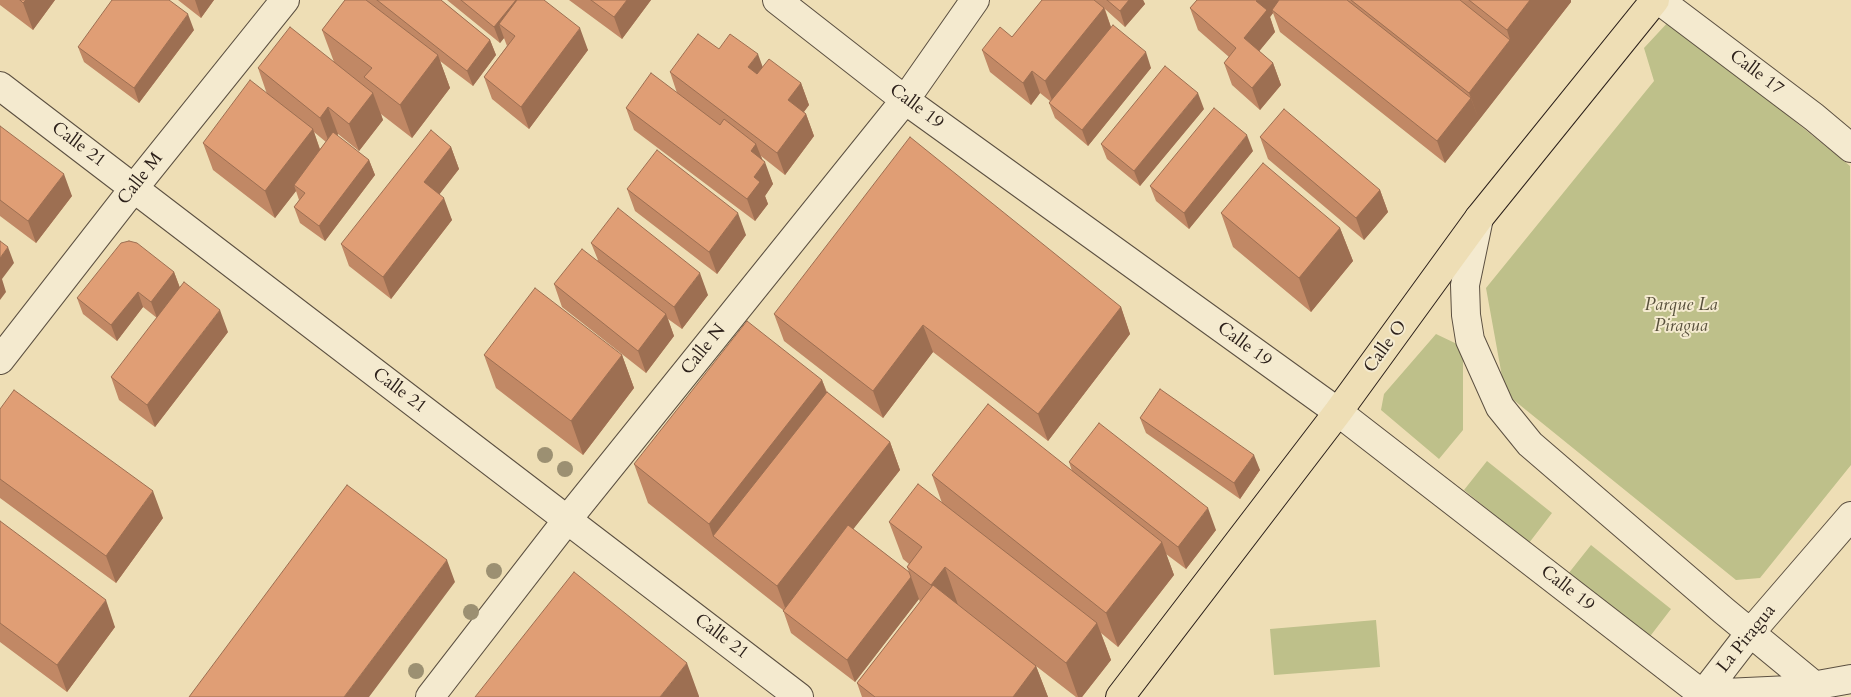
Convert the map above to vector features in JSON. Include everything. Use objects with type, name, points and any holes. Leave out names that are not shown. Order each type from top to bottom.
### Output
[{"type":"main road","name":"Calle O","points":[[1120,697],[1338,412],[1479,218],[1655,0]]},
{"type":"street","name":"Calle M","points":[[0,360],[134,188],[285,0]]},
{"type":"street","name":"Calle 19","points":[[777,0],[905,100],[1338,412],[1704,696]]},
{"type":"street","name":"Calle N","points":[[430,697],[567,520],[905,100],[975,0]]},
{"type":"street","name":"Calle 17","points":[[1659,0],[1814,116],[1851,148]]},
{"type":"street","name":"Calle 21","points":[[0,86],[799,697]]},
{"type":"street","points":[[1479,218],[1466,285],[1466,315],[1470,340],[1500,407],[1530,444],[1814,686]]},
{"type":"street","name":"La Piragua","points":[[1704,696],[1750,633],[1851,516]]},
{"type":"street","name":"La Piragua","points":[[1704,696],[1790,690],[1851,679]]},
{"type":"green space","name":"Parque La Piragua","points":[[1670,20],[1850,166],[1851,465],[1760,578],[1736,580],[1505,393],[1486,288],[1654,81],[1644,48]]},
{"type":"green space","points":[[1436,334],[1457,344],[1463,359],[1463,430],[1439,459],[1381,410],[1384,394]]},
{"type":"green space","points":[[1487,461],[1552,513],[1529,543],[1464,490]]},
{"type":"green space","points":[[1591,545],[1671,609],[1648,639],[1568,574]]},
{"type":"green space","points":[[1376,620],[1380,667],[1274,675],[1270,629]]},
{"type":"building","points":[[112,0],[169,0],[188,14],[134,88],[78,47]]},
{"type":"building","points":[[345,0],[366,0],[438,55],[400,105],[364,77],[372,68],[322,30]]},
{"type":"building","points":[[377,0],[441,0],[490,40],[467,71]]},
{"type":"building","points":[[461,0],[516,0],[494,27]]},
{"type":"building","points":[[517,0],[544,0],[580,28],[521,107],[484,77],[515,36],[499,24]]},
{"type":"building","points":[[591,0],[627,0],[614,17]]},
{"type":"building","points":[[1042,0],[1094,0],[1104,8],[1045,81],[1032,71],[1023,83],[982,50],[1000,27],[1012,37]]},
{"type":"building","points":[[1107,0],[1129,0],[1120,11]]},
{"type":"building","points":[[1197,0],[1257,0],[1267,10],[1244,38],[1273,63],[1252,88],[1224,63],[1236,48],[1190,8]]},
{"type":"building","points":[[1279,0],[1347,0],[1471,98],[1437,141],[1272,10]]},
{"type":"building","points":[[1351,0],[1460,0],[1510,40],[1469,93]]},
{"type":"building","points":[[1469,0],[1530,0],[1507,30]]},
{"type":"building","points":[[1113,25],[1146,52],[1082,130],[1049,103]]},
{"type":"building","points":[[290,27],[373,93],[349,124],[328,107],[320,118],[258,68]]},
{"type":"building","points":[[698,34],[719,49],[730,34],[758,54],[748,67],[757,74],[769,59],[801,83],[788,100],[806,114],[777,153],[670,72]]},
{"type":"building","points":[[1165,66],[1198,93],[1134,171],[1101,144]]},
{"type":"building","points":[[651,73],[720,125],[724,119],[756,144],[751,151],[765,162],[754,177],[760,182],[747,199],[626,108]]},
{"type":"building","points":[[250,80],[313,129],[265,191],[203,143]]},
{"type":"building","points":[[1214,108],[1247,135],[1184,213],[1150,186]]},
{"type":"building","points":[[1284,109],[1380,190],[1356,218],[1260,137]]},
{"type":"building","points":[[0,126],[64,174],[28,221],[0,200]]},
{"type":"building","points":[[431,130],[451,147],[424,182],[444,198],[383,277],[341,244]]},
{"type":"building","points":[[333,132],[369,160],[319,226],[294,207],[305,193],[294,185]]},
{"type":"building","points":[[910,137],[1121,307],[1038,414],[923,325],[873,391],[774,314]]},
{"type":"building","points":[[657,150],[738,213],[709,252],[627,189]]},
{"type":"building","points":[[1263,163],[1340,228],[1299,278],[1221,213]]},
{"type":"building","points":[[618,208],[700,273],[674,307],[591,243]]},
{"type":"building","points":[[0,241],[8,247],[0,258]]},
{"type":"building","points":[[129,241],[137,243],[174,272],[151,302],[138,292],[111,325],[77,298],[121,243]]},
{"type":"building","points":[[582,249],[666,314],[638,351],[554,284]]},
{"type":"building","points":[[184,282],[220,310],[147,405],[111,377]]},
{"type":"building","points":[[535,288],[622,355],[571,421],[484,355]]},
{"type":"building","points":[[747,321],[822,380],[709,524],[634,464]]},
{"type":"building","points":[[1160,389],[1254,455],[1234,483],[1140,418]]},
{"type":"building","points":[[14,390],[153,491],[106,556],[0,479],[0,409]]},
{"type":"building","points":[[827,392],[890,442],[777,586],[713,536]]},
{"type":"building","points":[[988,404],[1162,542],[1106,613],[932,475]]},
{"type":"building","points":[[1099,423],[1208,508],[1178,547],[1069,462]]},
{"type":"building","points":[[918,484],[1097,623],[1066,663],[945,567],[931,585],[907,567],[922,547],[889,522]]},
{"type":"building","points":[[347,485],[447,560],[344,697],[189,697]]},
{"type":"building","points":[[0,521],[106,600],[57,665],[0,623]]},
{"type":"building","points":[[848,525],[909,572],[911,577],[847,660],[783,611]]},
{"type":"building","points":[[574,572],[687,663],[660,697],[475,697]]},
{"type":"building","points":[[933,585],[1036,666],[1013,697],[875,697],[857,683]]}]
